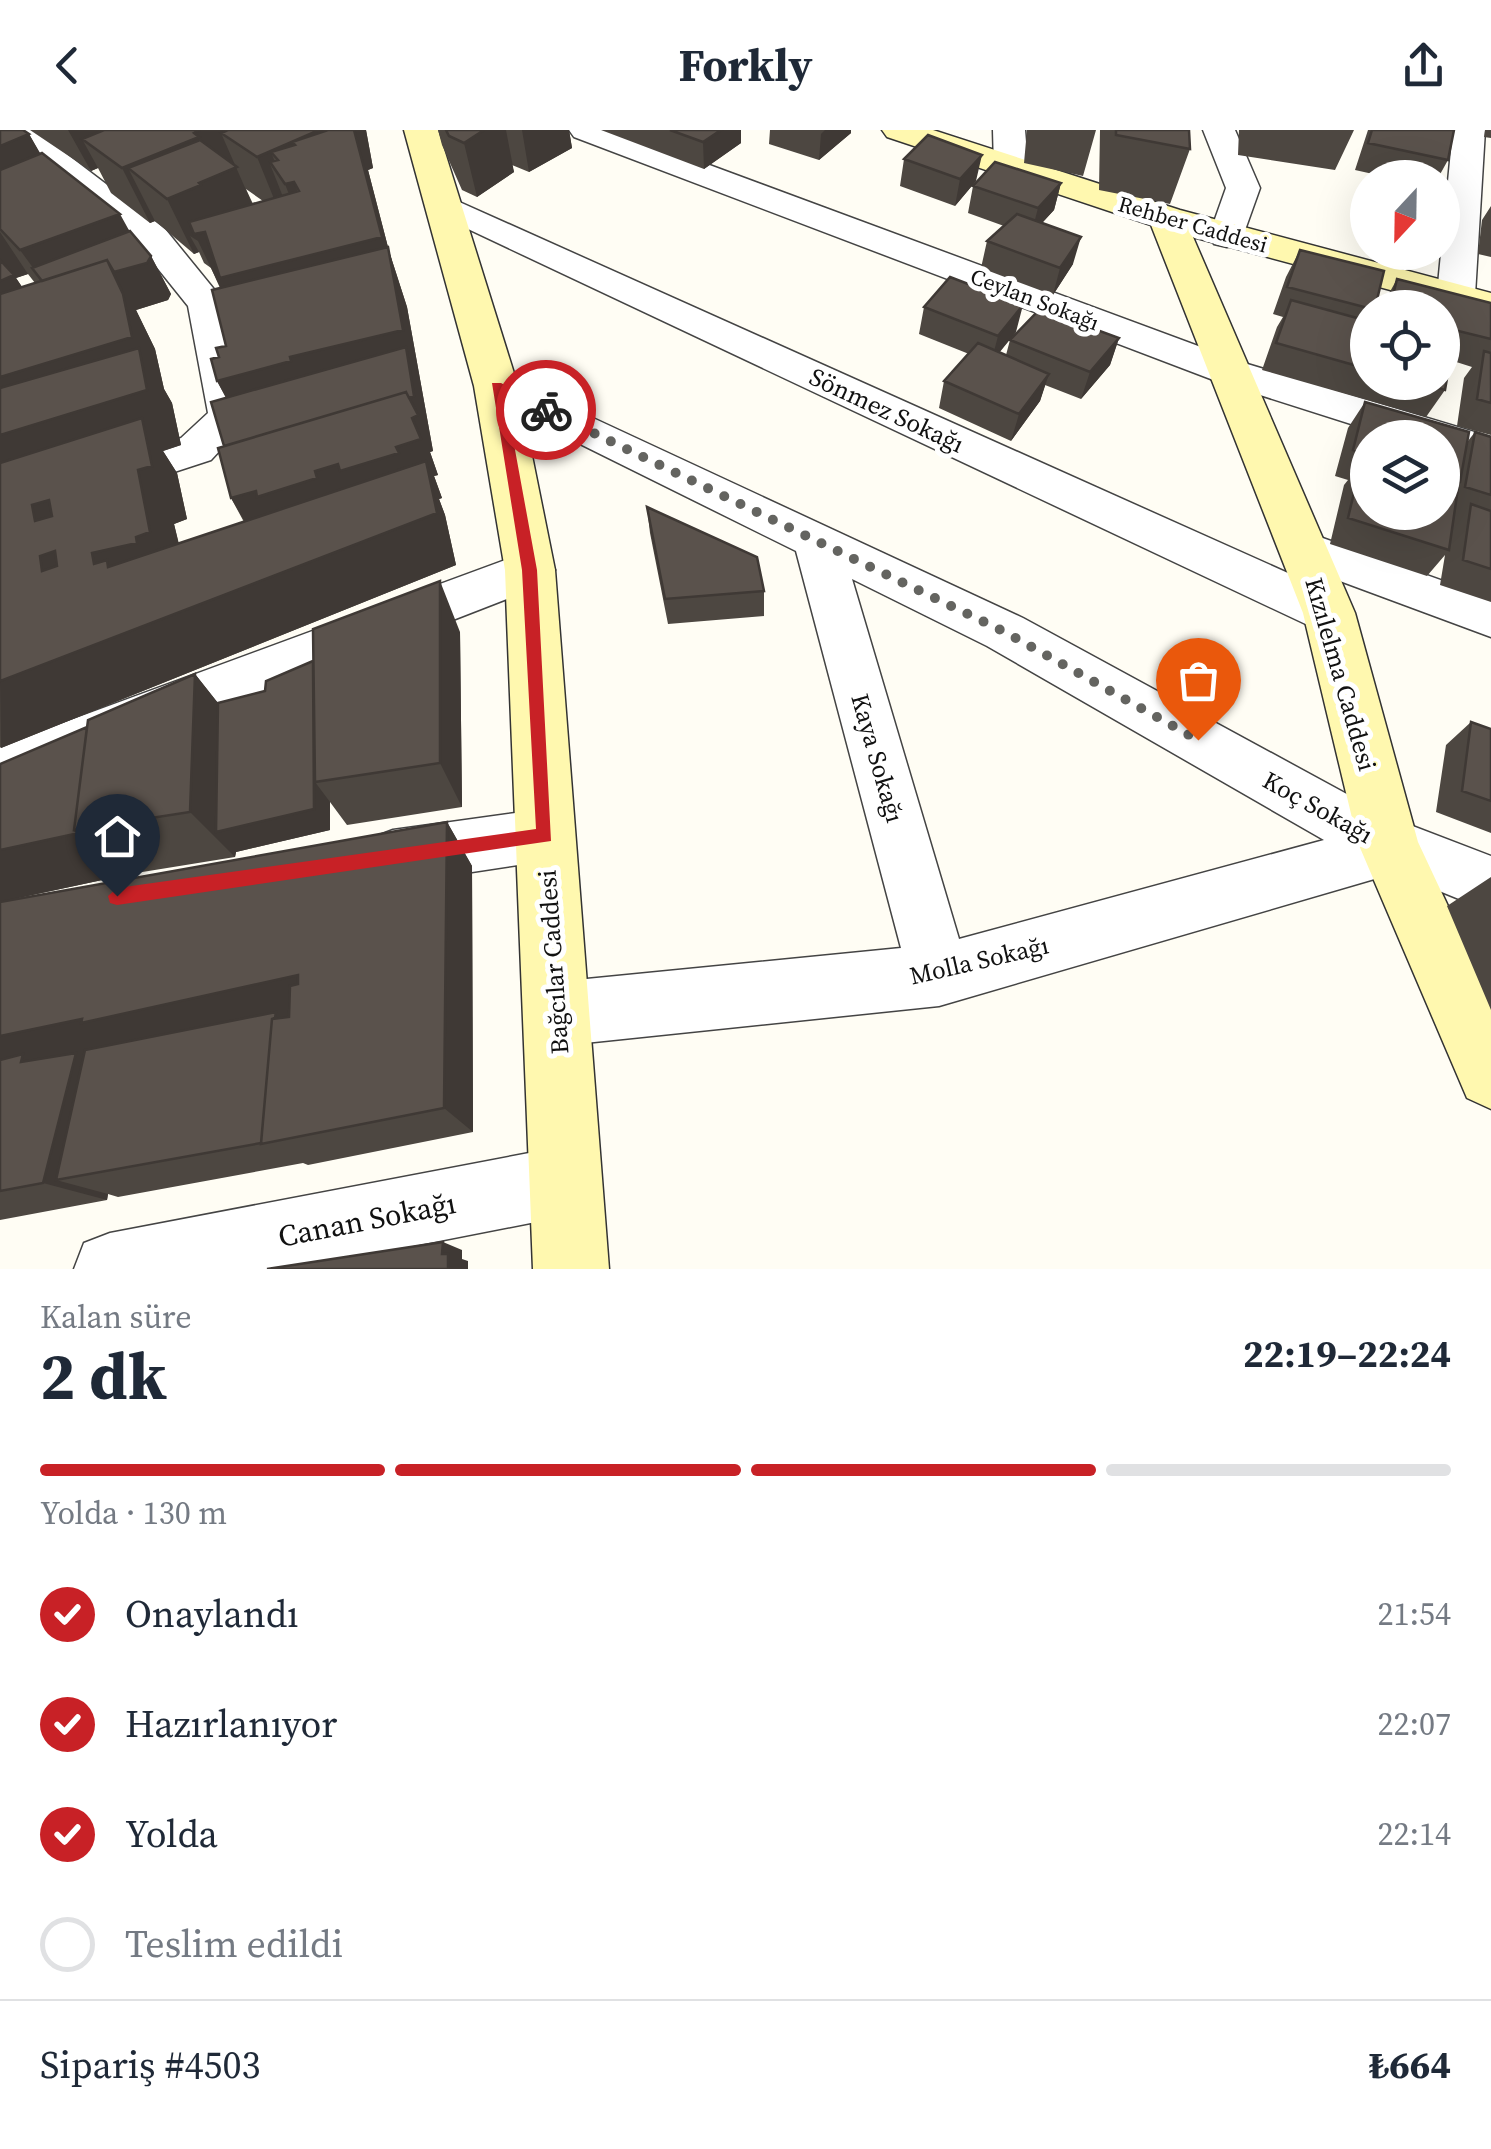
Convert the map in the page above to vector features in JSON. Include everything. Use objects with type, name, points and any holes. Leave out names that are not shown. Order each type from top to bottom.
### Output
[{"type":"main road","name":"Bağcılar Caddesi","points":[[421,130],[496,386],[530,570],[571,1269]]},
{"type":"main road","name":"Rehber Caddesi","points":[[899,130],[1227,236],[1474,300]]},
{"type":"main road","name":"Kızılelma Caddesi","points":[[1167,218],[1329,614],[1389,846],[1491,1074]]},
{"type":"street","points":[[0,512],[196,449],[230,417],[207,304],[152,237],[15,130]]},
{"type":"street","name":"Ceylan Sokağı","points":[[584,130],[1230,372],[1491,452]]},
{"type":"street","points":[[1009,130],[1011,167]]},
{"type":"street","points":[[1219,130],[1244,188],[1227,236]]},
{"type":"street","points":[[1469,130],[1474,300]]},
{"type":"street","name":"Sönmez Sokağı","points":[[446,206],[1329,614]]},
{"type":"street","name":"Koç Sokağı","points":[[496,386],[1005,632],[1389,846],[1491,884]]},
{"type":"street","name":"Kaya Sokağı","points":[[817,541],[939,975]]},
{"type":"street","points":[[1302,549],[1491,618]]},
{"type":"street","points":[[0,771],[530,570]]},
{"type":"street","points":[[350,863],[545,835]]},
{"type":"street","name":"Molla Sokağı","points":[[556,1014],[939,975],[1389,846]]},
{"type":"street","name":"Canan Sokağı","points":[[110,1269],[566,1182]]},
{"type":"building","points":[[0,130],[23,130],[29,134],[0,146]]},
{"type":"building","points":[[104,130],[200,130],[194,133],[199,137],[122,168],[82,139]]},
{"type":"building","points":[[319,130],[257,157],[221,133]]},
{"type":"building","points":[[328,130],[354,130],[382,237],[220,278],[205,232],[194,234],[189,222],[299,191],[294,182],[285,184],[270,162],[278,160],[271,152]]},
{"type":"building","points":[[446,130],[484,130],[464,143],[449,136]]},
{"type":"building","points":[[670,130],[721,130],[703,142]]},
{"type":"building","points":[[1116,130],[1189,130],[1190,149],[1116,135]]},
{"type":"building","points":[[1372,130],[1454,130],[1448,160],[1368,143]]},
{"type":"building","points":[[928,135],[982,155],[960,179],[904,159]]},
{"type":"building","points":[[200,140],[237,167],[167,199],[128,168]]},
{"type":"building","points":[[42,153],[120,214],[20,250],[0,229],[0,170]]},
{"type":"building","points":[[995,162],[1061,183],[1038,208],[973,186]]},
{"type":"building","points":[[1017,214],[1081,237],[1060,268],[987,241]]},
{"type":"building","points":[[130,231],[151,256],[147,263],[114,272],[107,260],[42,281],[32,268]]},
{"type":"building","points":[[388,247],[403,330],[290,357],[291,361],[217,381],[211,359],[219,357],[216,348],[226,346],[212,290]]},
{"type":"building","points":[[1300,250],[1350,262],[1350,270],[1384,271],[1379,290],[1350,290],[1350,303],[1287,287]]},
{"type":"building","points":[[0,260],[14,275],[0,281]]},
{"type":"building","points":[[107,260],[123,294],[132,337],[0,377],[0,294]]},
{"type":"building","points":[[950,277],[1023,305],[998,336],[924,307]]},
{"type":"building","points":[[1397,279],[1440,290],[1394,290]]},
{"type":"building","points":[[1460,295],[1491,303],[1491,339],[1460,331]]},
{"type":"building","points":[[1291,300],[1350,316],[1350,364],[1276,343]]},
{"type":"building","points":[[1040,309],[1119,338],[1090,372],[1010,340]]},
{"type":"building","points":[[978,343],[1049,374],[1019,414],[944,381]]},
{"type":"building","points":[[406,347],[414,396],[409,398],[406,392],[224,446],[211,402]]},
{"type":"building","points":[[139,348],[147,390],[0,435],[0,388]]},
{"type":"building","points":[[1484,351],[1491,353],[1491,403],[1477,399]]},
{"type":"building","points":[[406,392],[418,415],[412,418],[421,439],[396,447],[399,453],[340,471],[338,464],[315,471],[317,478],[257,497],[256,491],[231,498],[218,448]]},
{"type":"building","points":[[1365,402],[1427,420],[1360,420]]},
{"type":"building","points":[[142,418],[152,466],[138,470],[150,532],[136,537],[137,543],[92,553],[94,564],[107,560],[108,567],[426,461],[437,513],[0,681],[0,463]],"holes":[[[49,500],[52,516],[35,521],[32,505]],[[55,551],[57,566],[42,571],[40,556]]]},
{"type":"building","points":[[1460,429],[1469,432],[1460,482]]},
{"type":"building","points":[[1475,432],[1491,437],[1491,495],[1465,487]]},
{"type":"building","points":[[1471,504],[1491,511],[1491,569],[1463,560]]},
{"type":"building","points":[[647,507],[757,557],[764,591],[665,599]]},
{"type":"building","points":[[1386,530],[1452,530],[1449,550]]},
{"type":"building","points":[[440,581],[440,763],[315,782],[313,629]]},
{"type":"building","points":[[313,661],[314,809],[216,832],[218,703],[265,691],[266,681]]},
{"type":"building","points":[[195,674],[190,812],[74,830],[88,720]]},
{"type":"building","points":[[1471,722],[1491,729],[1491,801],[1462,791]]},
{"type":"building","points":[[87,727],[74,830],[79,833],[0,850],[0,764]]},
{"type":"building","points":[[447,822],[444,1108],[261,1144],[272,1019],[289,1017],[290,986],[298,984],[298,975],[81,1023],[82,1019],[0,1036],[0,902]]},
{"type":"building","points":[[276,1012],[272,1019],[261,1143],[56,1180],[85,1050]]},
{"type":"building","points":[[76,1053],[43,1183],[0,1191],[0,1060],[23,1054],[21,1062]]},
{"type":"building","points":[[443,1242],[442,1254],[448,1254],[448,1269],[267,1269]]},
{"type":"way so far","points":[[546,410],[1005,632],[1198,740]]},
{"type":"route","points":[[117,896],[545,835],[530,570],[496,386],[546,410]]}]
